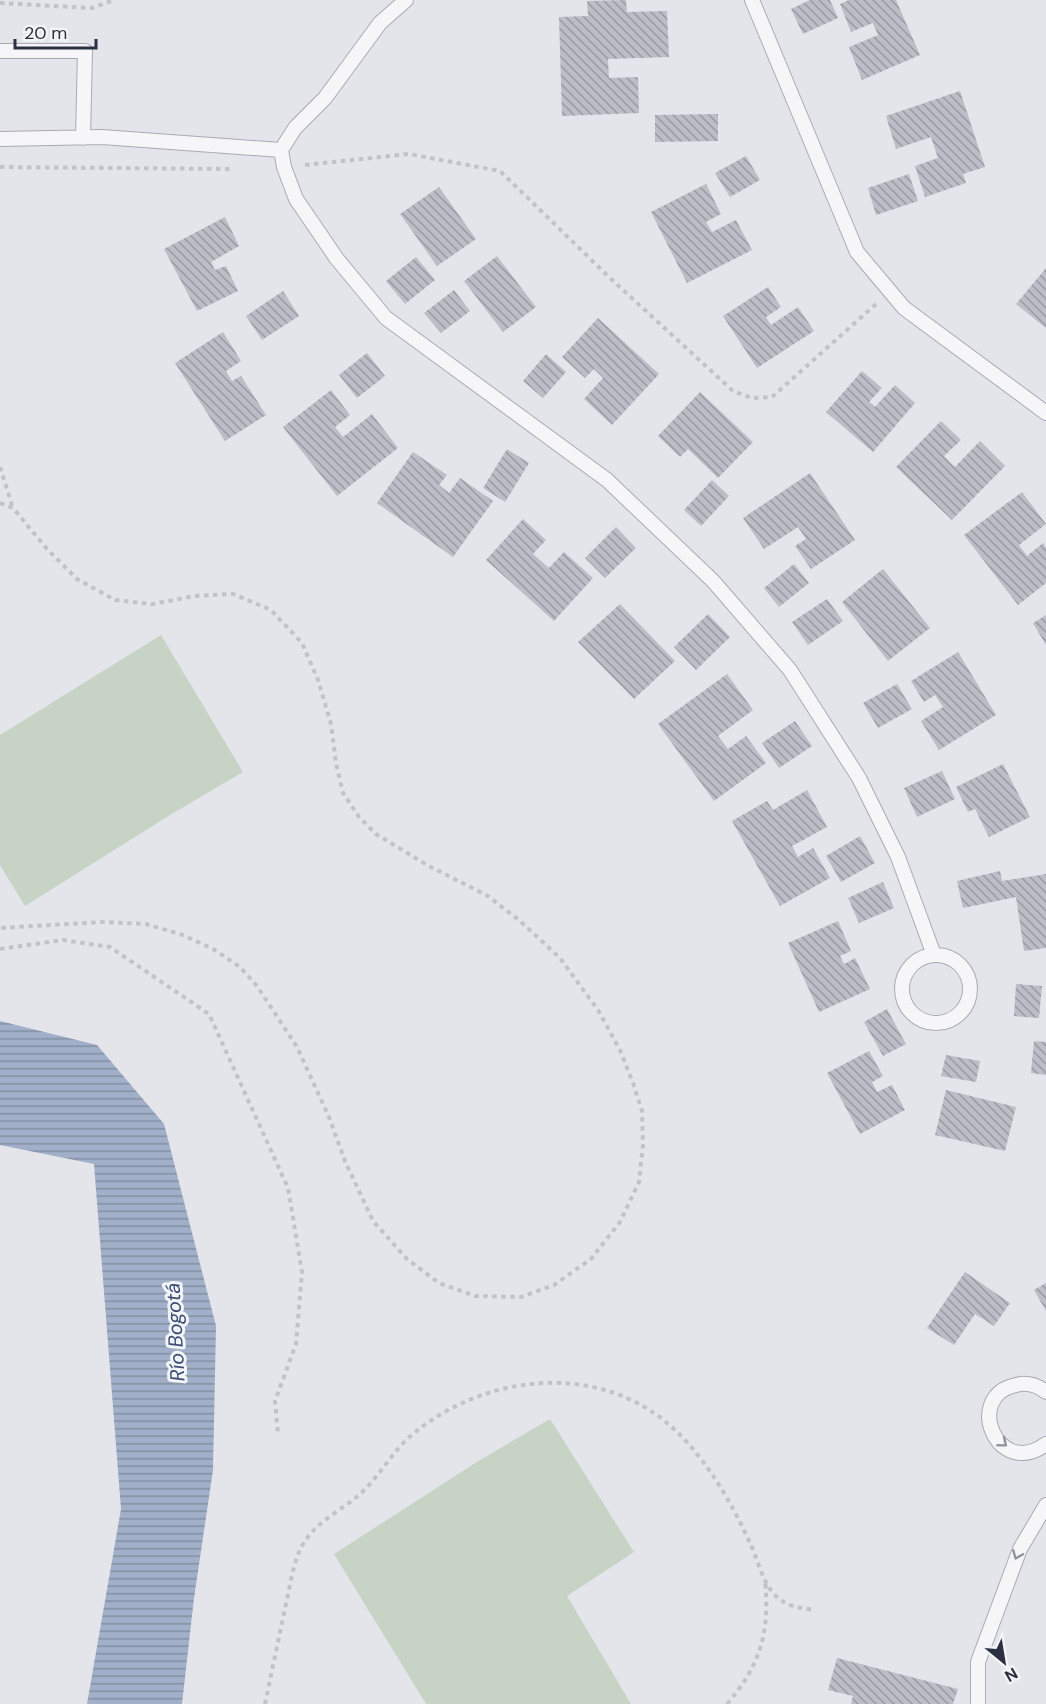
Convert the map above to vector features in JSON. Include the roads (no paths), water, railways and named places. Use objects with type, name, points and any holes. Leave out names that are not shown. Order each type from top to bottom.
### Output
[{"type":"lane","points":[[406,0],[381,23],[325,98],[296,128],[281,150],[284,168],[296,199],[337,259],[386,318],[606,480],[713,581],[790,670],[864,788],[898,856],[934,955]]},
{"type":"lane","points":[[752,0],[856,252],[904,308],[1046,413]]},
{"type":"lane","points":[[0,51],[85,51],[83,138]]},
{"type":"lane","points":[[0,139],[102,137],[281,150]]},
{"type":"lane","points":[[934,955],[946,956],[957,961],[970,980],[971,993],[968,1004],[951,1021],[940,1023],[919,1020],[904,1004],[902,993],[902,982],[913,963],[934,955]]},
{"type":"lane","points":[[1046,1392],[1033,1385],[1010,1386],[1000,1392],[994,1401],[989,1422],[992,1433],[1006,1449],[1028,1452],[1046,1444]]},
{"type":"lane","points":[[978,1704],[978,1662],[1020,1549],[1046,1504]]},
{"type":"water","name":"Río Bogotá","points":[[0,1021],[97,1045],[164,1124],[216,1326],[213,1470],[194,1598],[182,1704],[87,1704],[121,1509],[94,1164],[0,1145]]}]
